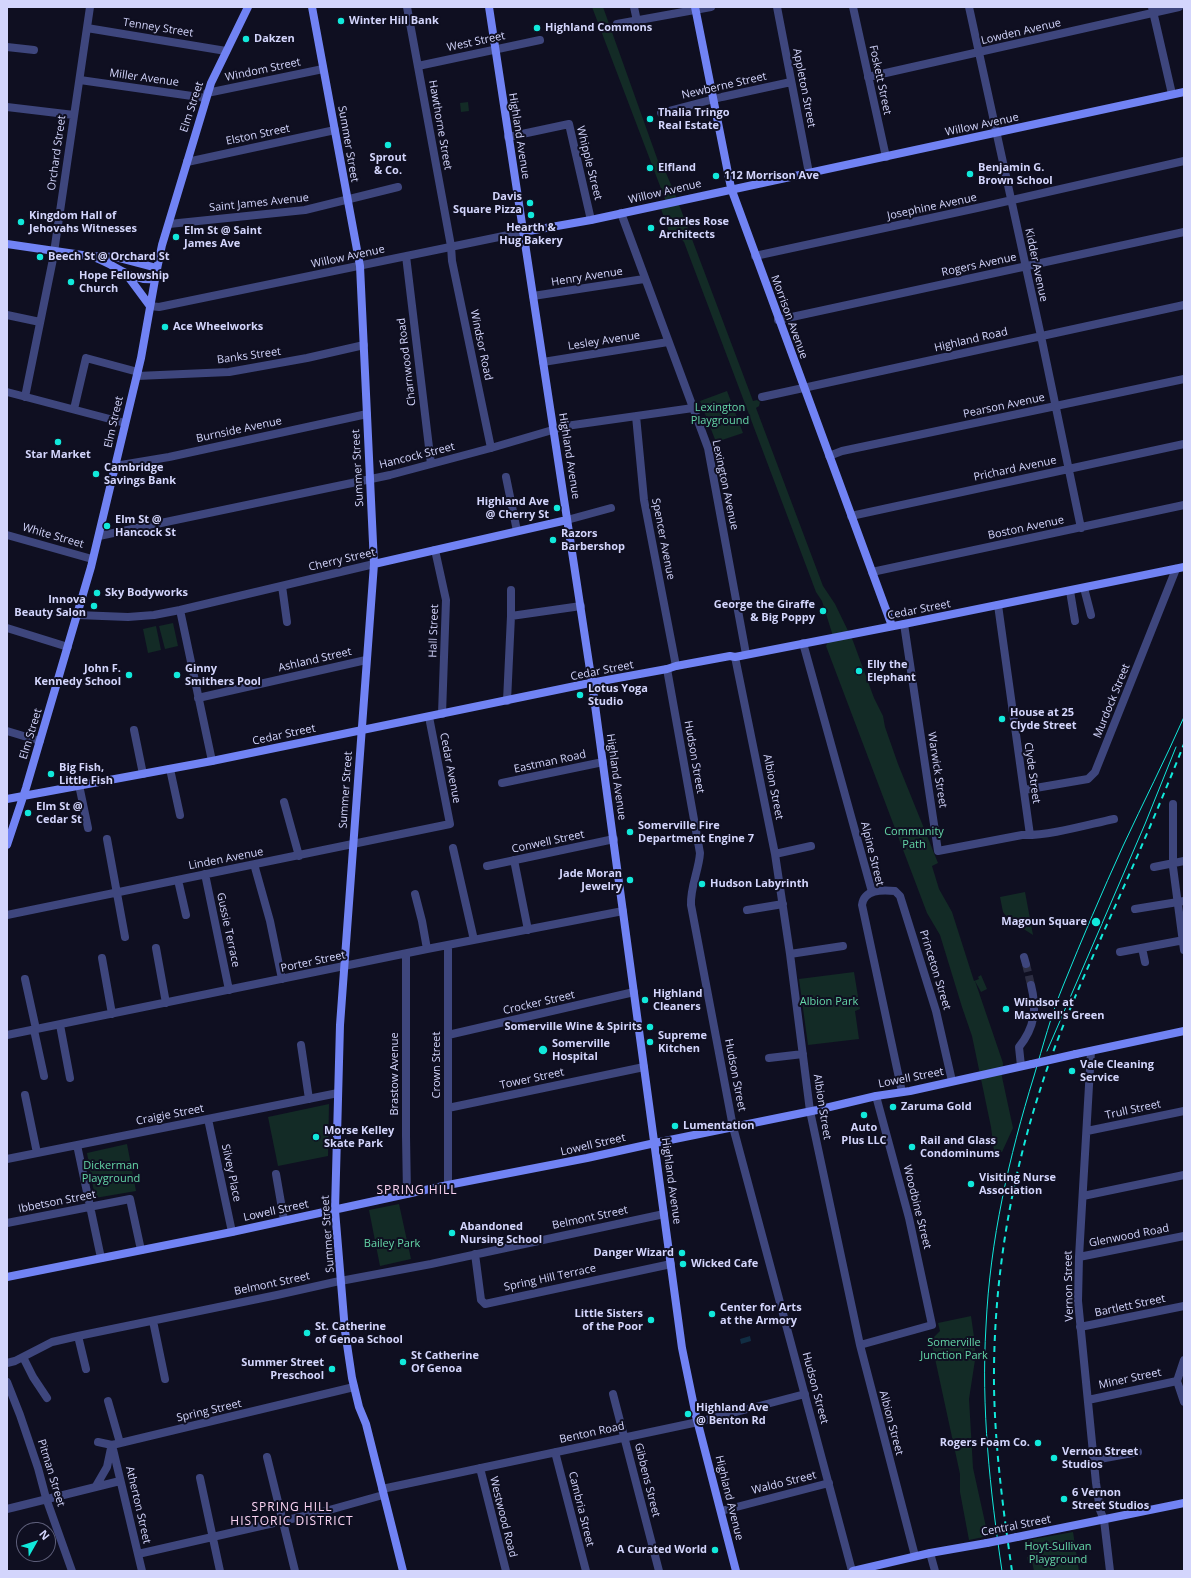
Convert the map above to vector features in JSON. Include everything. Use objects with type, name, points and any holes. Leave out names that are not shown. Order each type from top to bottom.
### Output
[{"type":"main road","name":"Elm Street","points":[[7,846],[68,647],[99,536],[137,374],[157,268],[186,162],[215,72],[248,7]]},
{"type":"main road","name":"Summer Street","points":[[312,7],[360,266],[374,564],[340,1025],[335,1210],[342,1280],[344,1328],[354,1388],[366,1424],[403,1571]]},
{"type":"main road","name":"Highland Avenue","points":[[488,7],[581,606],[624,911],[683,1354],[698,1422],[736,1571]]},
{"type":"main road","name":"Morrison Avenue","points":[[696,9],[731,188],[778,320],[892,626]]},
{"type":"main road","name":"Willow Avenue","points":[[523,232],[591,220],[731,188],[886,157],[1184,92]]},
{"type":"main road","points":[[7,244],[89,256],[115,257],[157,268]]},
{"type":"main road","points":[[89,256],[108,263],[136,278],[155,280]]},
{"type":"main road","points":[[123,272],[150,306]]},
{"type":"main road","name":"Cherry Street","points":[[374,564],[567,520]]},
{"type":"main road","name":"Cedar Street","points":[[7,799],[212,761],[676,666],[730,656],[735,657],[1180,568]]},
{"type":"main road","name":"Lowell Street","points":[[7,1277],[232,1232],[448,1185],[527,1171],[1184,1032]]},
{"type":"main road","name":"Central Street","points":[[852,1571],[906,1560],[915,1556],[1104,1520],[1184,1503]]},
{"type":"street","name":"Orchard Street","points":[[25,397],[54,250],[90,7]]},
{"type":"street","name":"Hawthorne Street","points":[[407,7],[451,246]]},
{"type":"street","points":[[634,7],[637,21]]},
{"type":"street","points":[[617,24],[711,7]]},
{"type":"street","name":"Appleton Street","points":[[777,7],[809,173]]},
{"type":"street","name":"Foskett Street","points":[[853,7],[886,157]]},
{"type":"street","name":"Kidder Avenue","points":[[969,7],[1041,336],[1081,528]]},
{"type":"street","name":"Lowden Avenue","points":[[868,77],[979,53],[1152,10],[1179,7]]},
{"type":"street","points":[[1152,10],[1172,94]]},
{"type":"street","name":"Tenney Street","points":[[87,28],[218,48],[226,51]]},
{"type":"street","name":"West Street","points":[[418,66],[540,40]]},
{"type":"street","points":[[7,47],[34,50]]},
{"type":"street","name":"Windom Street","points":[[207,96],[323,69]]},
{"type":"street","name":"Miller Avenue","points":[[80,80],[207,96]]},
{"type":"street","name":"Newberne Street","points":[[661,113],[713,99],[791,82]]},
{"type":"street","points":[[7,108],[74,115]]},
{"type":"street","name":"Whipple Street","points":[[508,136],[569,124],[591,220]]},
{"type":"street","name":"Elston Street","points":[[186,162],[335,130]]},
{"type":"street","name":"Josephine Avenue","points":[[755,256],[1011,201],[1184,161]]},
{"type":"street","name":"Saint James Avenue","points":[[169,224],[305,210],[398,187]]},
{"type":"street","name":"Lexington Avenue","points":[[621,213],[644,279],[708,448],[746,654]]},
{"type":"street","name":"Willow Avenue","points":[[150,306],[160,307],[523,232]]},
{"type":"street","name":"Rogers Avenue","points":[[778,320],[1184,232]]},
{"type":"street","name":"Windsor Road","points":[[451,246],[452,261],[492,448]]},
{"type":"street","name":"Charnwood Road","points":[[406,256],[431,464]]},
{"type":"street","name":"Henry Avenue","points":[[533,296],[644,279]]},
{"type":"street","name":"Highland Road","points":[[762,397],[1184,304]]},
{"type":"street","points":[[7,315],[40,322]]},
{"type":"street","name":"Lesley Avenue","points":[[543,362],[668,342]]},
{"type":"street","name":"Banks Street","points":[[74,409],[86,358],[137,374],[229,372],[307,358],[364,345]]},
{"type":"street","name":"Pearson Avenue","points":[[829,456],[1184,379]]},
{"type":"street","points":[[7,392],[126,422]]},
{"type":"street","name":"Hancock Street","points":[[99,536],[370,479],[492,448],[566,426],[693,408]]},
{"type":"street","name":"Burnside Avenue","points":[[115,466],[169,457],[367,414]]},
{"type":"street","name":"Spencer Avenue","points":[[636,416],[644,500],[676,666]]},
{"type":"street","name":"Prichard Avenue","points":[[851,516],[1184,444]]},
{"type":"street","points":[[506,477],[517,531]]},
{"type":"street","name":"Boston Avenue","points":[[872,572],[1184,505]]},
{"type":"street","name":"Cherry Street","points":[[567,520],[611,508]]},
{"type":"street","name":"White Street","points":[[7,535],[92,559]]},
{"type":"street","name":"Hall Street","points":[[435,550],[446,600],[442,714]]},
{"type":"street","name":"Cherry Street","points":[[77,615],[128,617],[180,610],[374,564]]},
{"type":"street","name":"Murdock Street","points":[[1024,790],[1088,778],[1095,772],[1180,568]]},
{"type":"street","points":[[282,586],[287,622]]},
{"type":"street","points":[[1084,588],[1091,615]]},
{"type":"street","points":[[507,701],[511,590]]},
{"type":"street","points":[[1070,591],[1075,621]]},
{"type":"street","name":"Clyde Street","points":[[998,605],[1030,835]]},
{"type":"street","points":[[511,616],[581,606]]},
{"type":"street","points":[[180,610],[212,761]]},
{"type":"street","name":"Warwick Street","points":[[904,624],[938,851],[1022,835],[1030,835]]},
{"type":"street","points":[[7,628],[68,647]]},
{"type":"street","name":"Alpine Street","points":[[803,643],[872,892],[865,896],[862,905],[902,1092]]},
{"type":"street","name":"Albion Street","points":[[735,657],[775,854],[790,954],[810,1111],[860,1345],[915,1556]]},
{"type":"street","name":"Ashland Street","points":[[198,698],[366,660]]},
{"type":"street","name":"Hudson Street","points":[[667,669],[700,852],[699,864],[691,896],[692,905],[733,1127],[852,1571]]},
{"type":"street","name":"Cedar Avenue","points":[[429,717],[450,824]]},
{"type":"street","points":[[134,730],[143,774]]},
{"type":"street","points":[[7,731],[40,741]]},
{"type":"street","name":"Eastman Road","points":[[502,783],[603,762]]},
{"type":"street","points":[[170,769],[180,815]]},
{"type":"street","points":[[79,785],[88,828]]},
{"type":"street","points":[[284,802],[299,856]]},
{"type":"street","points":[[1173,804],[1173,867],[1181,901],[1184,950]]},
{"type":"street","points":[[1030,835],[1114,819]]},
{"type":"street","name":"Linden Avenue","points":[[7,915],[450,824]]},
{"type":"street","points":[[106,839],[125,937]]},
{"type":"street","name":"Conwell Street","points":[[487,866],[614,839]]},
{"type":"street","points":[[775,854],[811,846]]},
{"type":"street","points":[[453,848],[474,940]]},
{"type":"street","points":[[514,860],[528,930]]},
{"type":"street","points":[[1154,867],[1184,862]]},
{"type":"street","points":[[254,864],[270,921],[282,979]]},
{"type":"street","name":"Gussie Terrace","points":[[206,874],[229,990]]},
{"type":"street","points":[[178,880],[186,916]]},
{"type":"street","name":"Princeton Street","points":[[872,892],[895,891],[900,896],[936,1012],[952,1081]]},
{"type":"street","points":[[415,894],[427,949]]},
{"type":"street","points":[[1135,909],[1181,901]]},
{"type":"street","points":[[747,910],[783,904]]},
{"type":"street","name":"Porter Street","points":[[7,1035],[427,949],[624,911]]},
{"type":"street","points":[[1120,952],[1183,940]]},
{"type":"street","name":"Crown Street","points":[[448,945],[448,1185]]},
{"type":"street","points":[[790,954],[843,946]]},
{"type":"street","points":[[156,948],[166,1003]]},
{"type":"street","points":[[1142,948],[1145,962]]},
{"type":"street","name":"Brastow Avenue","points":[[406,954],[407,1194]]},
{"type":"street","points":[[102,958],[112,1014]]},
{"type":"street","points":[[25,979],[44,1076]]},
{"type":"street","points":[[1021,1066],[1019,1047],[1028,1034],[1034,1017],[1035,1008],[1031,985]]},
{"type":"street","name":"Crocker Street","points":[[448,1035],[634,992]]},
{"type":"street","points":[[60,1024],[70,1078]]},
{"type":"street","points":[[301,1045],[309,1099]]},
{"type":"street","name":"Vernon Street","points":[[1091,1051],[1079,1257],[1080,1327],[1100,1510],[1104,1520],[1110,1571]]},
{"type":"street","points":[[769,1058],[802,1054]]},
{"type":"street","name":"Tower Street","points":[[448,1108],[644,1067]]},
{"type":"street","name":"Craigie Street","points":[[7,1159],[338,1093]]},
{"type":"street","points":[[25,1095],[37,1153]]},
{"type":"street","name":"Woodbine Street","points":[[860,1345],[932,1325],[909,1218],[876,1096]]},
{"type":"street","name":"Trull Street","points":[[1087,1131],[1184,1111]]},
{"type":"street","name":"Silvey Place","points":[[208,1119],[232,1232]]},
{"type":"street","points":[[77,1145],[101,1258]]},
{"type":"street","points":[[276,1174],[284,1220]]},
{"type":"street","points":[[1083,1196],[1184,1175]]},
{"type":"street","name":"Ibbetson Street","points":[[7,1223],[130,1199],[141,1250]]},
{"type":"street","name":"Belmont Street","points":[[7,1363],[23,1357],[52,1342],[78,1336],[342,1280],[430,1264],[664,1214]]},
{"type":"street","name":"Glenwood Road","points":[[1079,1257],[1184,1236]]},
{"type":"street","name":"Spring Hill Terrace","points":[[475,1254],[481,1300],[485,1304],[671,1264]]},
{"type":"street","name":"Bartlett Street","points":[[1080,1327],[1184,1306]]},
{"type":"street","points":[[153,1320],[165,1379]]},
{"type":"street","points":[[78,1336],[86,1369]]},
{"type":"street","points":[[23,1357],[33,1377],[47,1398]]},
{"type":"street","points":[[1184,1360],[1177,1380],[1184,1402]]},
{"type":"street","name":"Miner Street","points":[[1088,1400],[1177,1380]]},
{"type":"street","name":"Pitman Street","points":[[7,1382],[28,1438],[46,1498],[72,1571]]},
{"type":"street","name":"Spring Street","points":[[116,1444],[354,1388]]},
{"type":"street","name":"Gibbens Street","points":[[613,1394],[659,1571]]},
{"type":"street","name":"Benton Road","points":[[138,1554],[322,1512],[383,1492],[480,1468],[698,1422],[805,1394]]},
{"type":"street","name":"Atherton Street","points":[[108,1401],[116,1444],[120,1481],[142,1571]]},
{"type":"street","points":[[96,1486],[107,1467],[116,1444],[98,1442]]},
{"type":"street","name":"Cambria Street","points":[[555,1452],[586,1571]]},
{"type":"street","points":[[1094,1460],[1138,1452]]},
{"type":"street","points":[[267,1457],[295,1571]]},
{"type":"street","name":"Westwood Road","points":[[480,1468],[506,1571]]},
{"type":"street","points":[[200,1478],[220,1571]]},
{"type":"street","points":[[7,1509],[46,1498],[120,1481]]},
{"type":"street","name":"Waldo Street","points":[[721,1511],[829,1483]]},
{"type":"street","points":[[930,1553],[935,1571]]},
{"type":"green space","name":"Community Path","points":[[592,7],[603,7],[658,161],[666,173],[675,194],[753,401],[757,400],[760,402],[759,406],[756,408],[823,586],[835,604],[853,641],[874,698],[883,716],[885,727],[898,764],[938,863],[932,866],[939,889],[952,912],[974,981],[979,979],[978,977],[981,975],[987,989],[981,992],[975,981],[1003,1063],[1002,1077],[1013,1128],[1002,1152],[994,1151],[991,1127],[972,1036],[940,935],[927,913],[826,646],[832,633],[822,601],[816,592],[684,242],[676,233],[669,232],[661,209],[668,207]]},
{"type":"green space","points":[[468,102],[469,111],[461,112],[460,103]]},
{"type":"green space","name":"Lexington Playground","points":[[727,391],[743,433],[716,442],[700,401]]},
{"type":"green space","points":[[173,623],[178,646],[165,649],[159,626]]},
{"type":"green space","points":[[156,626],[161,650],[148,653],[143,629]]},
{"type":"green space","points":[[1025,892],[1033,935],[1008,919],[1003,912],[1000,897]]},
{"type":"green space","name":"Albion Park","points":[[854,972],[860,1009],[855,1011],[859,1039],[808,1045],[799,979]]},
{"type":"green space","points":[[329,1104],[328,1156],[278,1166],[268,1117]]},
{"type":"green space","name":"Dickerman Playground","points":[[127,1144],[136,1191],[95,1198],[87,1153]]},
{"type":"green space","name":"Bailey Park","points":[[399,1204],[411,1259],[380,1266],[369,1210]]},
{"type":"green space","name":"Somerville Junction Park","points":[[971,1316],[975,1344],[975,1360],[969,1399],[973,1468],[988,1536],[969,1540],[960,1492],[960,1474],[931,1340],[940,1331],[938,1323]]},
{"type":"green space","name":"Hoyt-Sullivan Playground","points":[[1073,1532],[1079,1571],[1034,1571],[1032,1562],[1028,1562],[1027,1557],[1031,1556],[1028,1540]]},
{"type":"water","points":[[750,1336],[751,1341],[741,1344],[740,1339]]},
{"type":"tunnel","points":[[1026,964],[1031,985]]},
{"type":"tram line","points":[[1002,1571],[990,1480],[985,1387],[988,1294],[996,1230],[1002,1199],[1025,1106],[1047,1031],[1059,997],[1115,863],[1184,717]]},
{"type":"tram line","points":[[1047,1051],[1145,824],[1176,747]]},
{"type":"railway","points":[[1012,1571],[1000,1478],[994,1386],[994,1347],[1000,1271],[1012,1195],[1042,1084],[1063,1025],[1145,838],[1184,744]]},
{"type":"place","name":"Winter Hill Bank","points":[[341,21]]},
{"type":"place","name":"Highland Commons","points":[[537,28]]},
{"type":"place","name":"Dakzen","points":[[246,39]]},
{"type":"place","name":"Thalia Tringo Real Estate","points":[[650,119]]},
{"type":"place","name":"Sprout & Co.","points":[[388,145]]},
{"type":"place","name":"Elfland","points":[[650,168]]},
{"type":"place","name":"Benjamin G. Brown School","points":[[970,174]]},
{"type":"place","name":"112 Morrison Ave","points":[[716,176]]},
{"type":"place","name":"Davis Square Pizza","points":[[530,203]]},
{"type":"place","name":"Hearth & Hug Bakery","points":[[531,215]]},
{"type":"place","name":"Kingdom Hall of Jehovahs Witnesses","points":[[21,222]]},
{"type":"place","name":"Charles Rose Architects","points":[[651,228]]},
{"type":"place","name":"Elm St @ Saint James Ave","points":[[176,237]]},
{"type":"place","name":"Beech St @ Orchard St","points":[[40,257]]},
{"type":"place","name":"Hope Fellowship Church","points":[[71,282]]},
{"type":"place","name":"Ace Wheelworks","points":[[165,327]]},
{"type":"place","name":"Star Market","points":[[58,442]]},
{"type":"place","name":"Cambridge Savings Bank","points":[[96,474]]},
{"type":"place","name":"Highland Ave @ Cherry St","points":[[557,508]]},
{"type":"place","name":"Elm St @ Hancock St","points":[[107,526]]},
{"type":"place","name":"Razors Barbershop","points":[[553,540]]},
{"type":"place","name":"Sky Bodyworks","points":[[97,593]]},
{"type":"place","name":"Innova Beauty Salon","points":[[94,606]]},
{"type":"place","name":"George the Giraffe & Big Poppy","points":[[823,611]]},
{"type":"place","name":"Elly the Elephant","points":[[859,671]]},
{"type":"place","name":"John F. Kennedy School","points":[[129,675]]},
{"type":"place","name":"Ginny Smithers Pool","points":[[177,675]]},
{"type":"place","name":"Lotus Yoga Studio","points":[[580,695]]},
{"type":"place","name":"House at 25 Clyde Street","points":[[1002,719]]},
{"type":"place","name":"Big Fish, Little Fish","points":[[51,774]]},
{"type":"place","name":"Elm St @ Cedar St","points":[[28,813]]},
{"type":"place","name":"Somerville Fire Department Engine 7","points":[[630,832]]},
{"type":"place","name":"Jade Moran Jewelry","points":[[630,880]]},
{"type":"place","name":"Hudson Labyrinth","points":[[702,884]]},
{"type":"place","name":"Magoun Square","points":[[1096,922]]},
{"type":"place","name":"Highland Cleaners","points":[[645,1000]]},
{"type":"place","name":"Windsor at Maxwell's Green","points":[[1006,1009]]},
{"type":"place","name":"Somerville Wine & Spirits","points":[[650,1027]]},
{"type":"place","name":"Supreme Kitchen","points":[[650,1042]]},
{"type":"place","name":"Somerville Hospital","points":[[543,1050]]},
{"type":"place","name":"Vale Cleaning Service","points":[[1072,1071]]},
{"type":"place","name":"Zaruma Gold","points":[[893,1107]]},
{"type":"place","name":"Auto Plus LLC","points":[[864,1115]]},
{"type":"place","name":"Lumentation","points":[[675,1126]]},
{"type":"place","name":"Morse Kelley Skate Park","points":[[316,1137]]},
{"type":"place","name":"Rail and Glass Condominums","points":[[912,1147]]},
{"type":"place","name":"Visiting Nurse Association","points":[[971,1184]]},
{"type":"place","name":"Abandoned Nursing School","points":[[452,1233]]},
{"type":"place","name":"Danger Wizard","points":[[682,1253]]},
{"type":"place","name":"Wicked Cafe","points":[[683,1264]]},
{"type":"place","name":"Center for Arts at the Armory","points":[[712,1314]]},
{"type":"place","name":"Little Sisters of the Poor","points":[[651,1320]]},
{"type":"place","name":"St. Catherine of Genoa School","points":[[307,1333]]},
{"type":"place","name":"St Catherine Of Genoa","points":[[403,1362]]},
{"type":"place","name":"Summer Street Preschool","points":[[332,1369]]},
{"type":"place","name":"Highland Ave @ Benton Rd","points":[[688,1414]]},
{"type":"place","name":"Rogers Foam Co.","points":[[1038,1443]]},
{"type":"place","name":"Vernon Street Studios","points":[[1054,1458]]},
{"type":"place","name":"6 Vernon Street Studios","points":[[1064,1499]]},
{"type":"place","name":"A Curated World","points":[[715,1550]]},
{"type":"district","name":"SPRING HILL","points":[[417,1191]]},
{"type":"district","name":"SPRING HILL HISTORIC DISTRICT","points":[[292,1515]]}]
